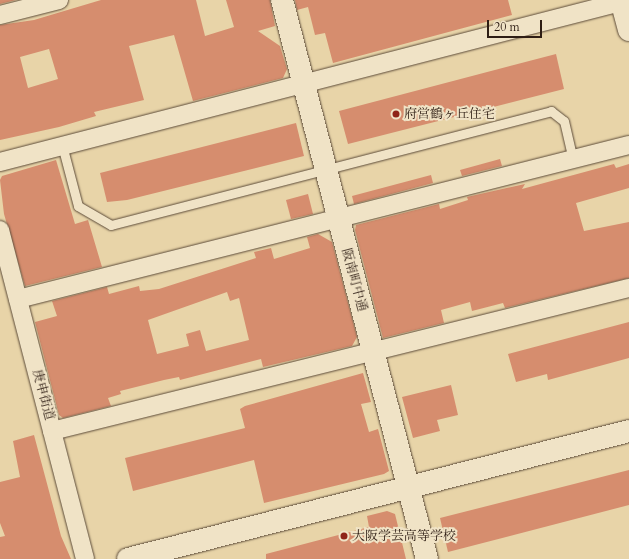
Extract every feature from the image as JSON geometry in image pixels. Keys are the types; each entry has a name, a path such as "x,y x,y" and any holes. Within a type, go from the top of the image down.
{"street":[{"path":"0,15 59,0"},
{"name":"阪南町中通","path":"282,0 325,171 374,352 427,559"},
{"path":"0,162 624,1 629,30"},
{"path":"18,299 338,220 629,145"},
{"name":"庚申街道","path":"0,230 84,559"},
{"path":"52,431 629,288"},
{"path":"128,559 409,488 629,430"}],"lane":[{"path":"62,145 78,206 111,225 325,171 551,111 564,121 573,159"}],"building":[{"path":"0,0 16,0 0,4"},
{"path":"101,0 196,0 205,36 234,27 226,0 270,0 275,26 258,31 280,46 287,69 283,78 193,101 174,35 129,46 144,100 94,112 96,116 59,127 0,140 0,25 34,20","holes":["49,49 58,79 28,88 20,57"]},
{"path":"295,0 508,0 512,15 333,63 325,33 315,35 308,7 297,10"},
{"path":"556,54 564,89 348,144 339,111"},
{"path":"296,123 304,156 127,200 107,202 100,173"},
{"path":"500,159 502,166 462,176 460,170"},
{"path":"56,160 75,224 88,220 102,267 25,286 4,214 0,180 2,176"},
{"path":"614,164 616,168 629,164 629,188 576,203 584,231 629,222 629,278 505,308 503,303 472,311 470,302 441,310 444,323 383,338 355,230 356,225 439,204 440,209 468,200 467,197 525,184 522,189"},
{"path":"431,175 433,183 354,204 352,196"},
{"path":"308,194 313,214 291,219 286,200"},
{"path":"318,234 332,242 357,337 352,346 263,367 261,359 180,380 179,377 164,380 120,391 121,394 108,398 111,406 63,418 59,415 35,322 57,316 52,301 107,287 109,294 139,286 140,291 159,289 256,258 254,252 271,248 274,259 310,248 307,237","holes":["227,292 230,301 239,298 249,340 206,351 200,330 186,334 189,346 157,354 148,320"]},
{"path":"629,322 629,358 548,380 547,374 516,382 508,354"},
{"path":"363,373 371,402 361,404 369,432 378,429 389,471 384,474 264,503 254,460 133,491 125,458 245,428 240,409 245,406"},
{"path":"451,385 458,415 437,420 440,431 413,438 402,397"},
{"path":"34,435 61,536 71,559 0,559 0,537 5,536 0,523 0,482 20,477 13,441"},
{"path":"629,470 629,505 448,552 440,518"},
{"path":"387,511 395,514 406,559 266,559 266,554 369,527 367,516"}],"place":[{"name":"府営鶴ヶ丘住宅","path":"396,114"},
{"name":"大阪学芸高等学校","path":"344,536"}]}
